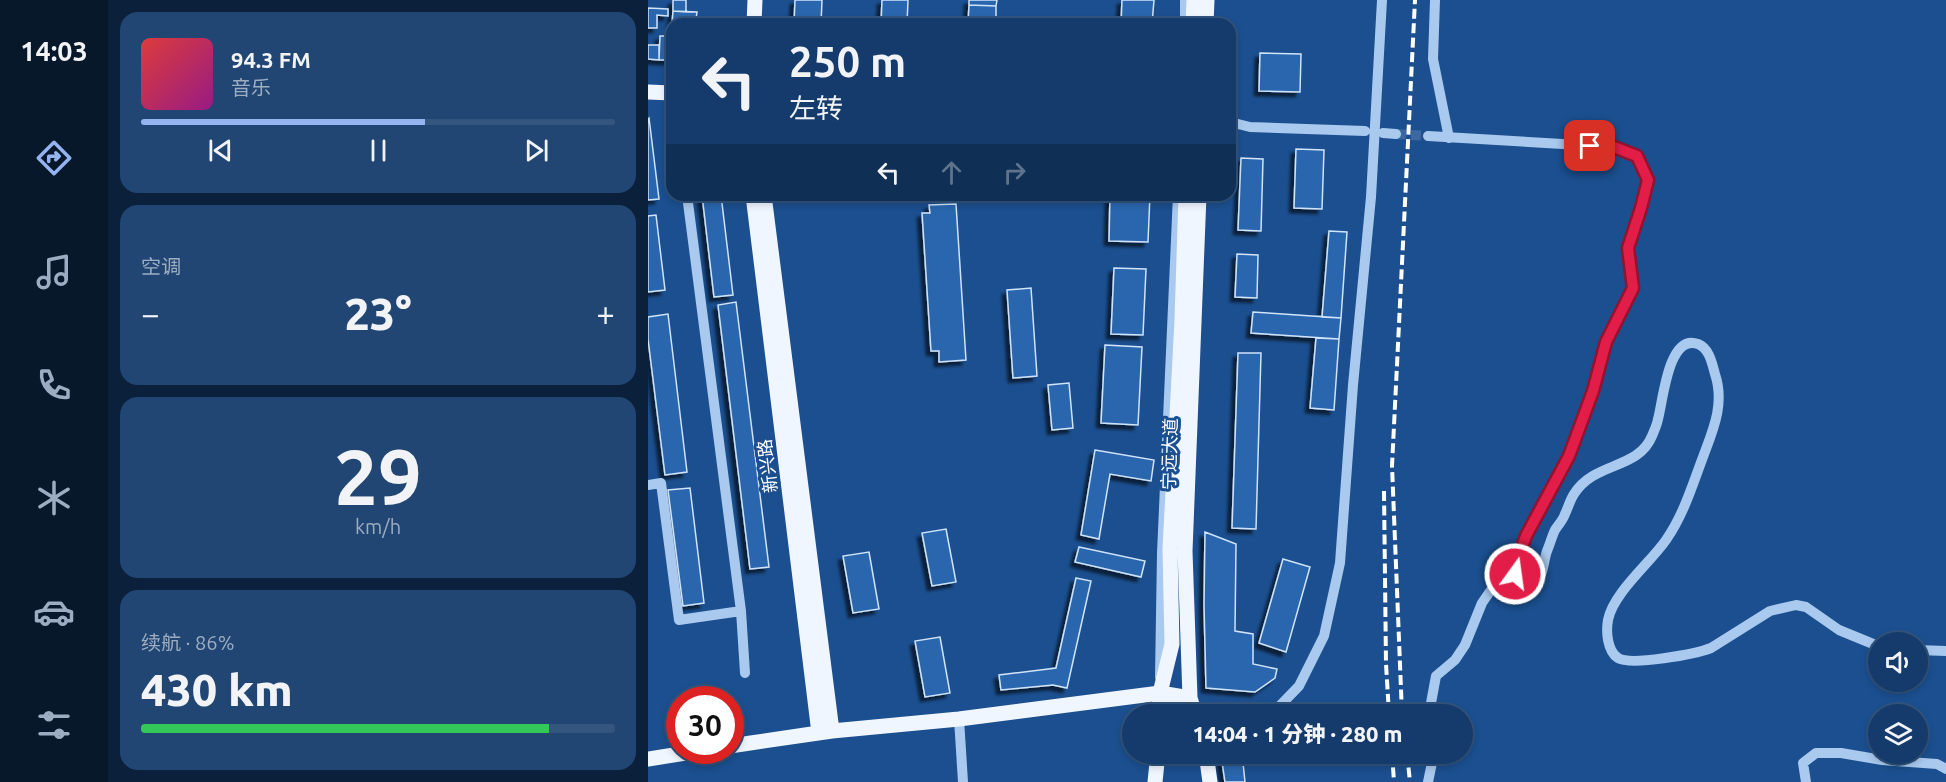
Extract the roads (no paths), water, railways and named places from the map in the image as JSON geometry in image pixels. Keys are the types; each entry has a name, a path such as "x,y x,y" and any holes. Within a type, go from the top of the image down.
{"main road":[{"path":"744,18 745,0"},
{"path":"754,18 755,0"},
{"path":"1193,18 1194,0"},
{"path":"1206,18 1207,0"},
{"path":"648,92 666,93"},
{"name":"新兴路","path":"754,201 826,732"},
{"name":"新兴路","path":"765,201 826,732"},
{"name":"宁远大道","path":"1159,704 1172,644 1170,549 1186,201"},
{"name":"宁远大道","path":"1192,704 1185,551 1199,201"},
{"path":"744,744 826,732 959,719 1160,693 1190,698"},
{"path":"648,759 666,756"},
{"path":"1155,782 1158,764"},
{"path":"1209,764 1210,782"}],"street":[{"path":"1185,0 1185,18"},
{"path":"1282,704 1299,686 1324,636 1340,563 1353,385 1371,197 1382,0"},
{"path":"1435,0 1433,59 1449,138"},
{"path":"1236,124 1250,127 1365,132"},
{"path":"1383,133 1396,134"},
{"path":"1428,136 1614,147 1637,156 1648,180 1628,248 1633,288 1606,342 1593,391 1569,456 1526,536 1514,569 1500,577 1482,603 1465,645 1455,660 1436,676 1431,704"},
{"path":"688,201 741,611 746,673"},
{"name":"宁远大道","path":"1160,693 1162,553 1178,201"},
{"path":"1514,569 1519,582 1527,588 1534,585 1540,577 1554,532 1564,518 1574,494 1594,474 1631,459 1646,447 1658,419 1664,388 1676,351 1682,344 1691,342 1700,344 1707,351 1717,379 1717,417 1712,438 1685,507 1666,540 1627,585 1611,612 1608,620 1608,640 1611,649 1617,658 1627,660 1655,659 1702,652 1770,611 1796,605 1806,607 1839,630 1868,642"},
{"path":"648,485 661,483 679,620 741,611"},
{"path":"1928,650 1946,651"},
{"path":"959,719 963,782"},
{"path":"1806,782 1803,763 1816,753 1841,753 1882,760 1937,764 1946,769"},
{"path":"1428,782 1432,764"}],"tunnel":[{"path":"1396,134 1428,136"}],"railway":[{"path":"1402,704 1392,466 1415,0"},
{"path":"1384,491 1388,704"},
{"path":"1393,764 1394,782"},
{"path":"1408,764 1410,782"}]}
